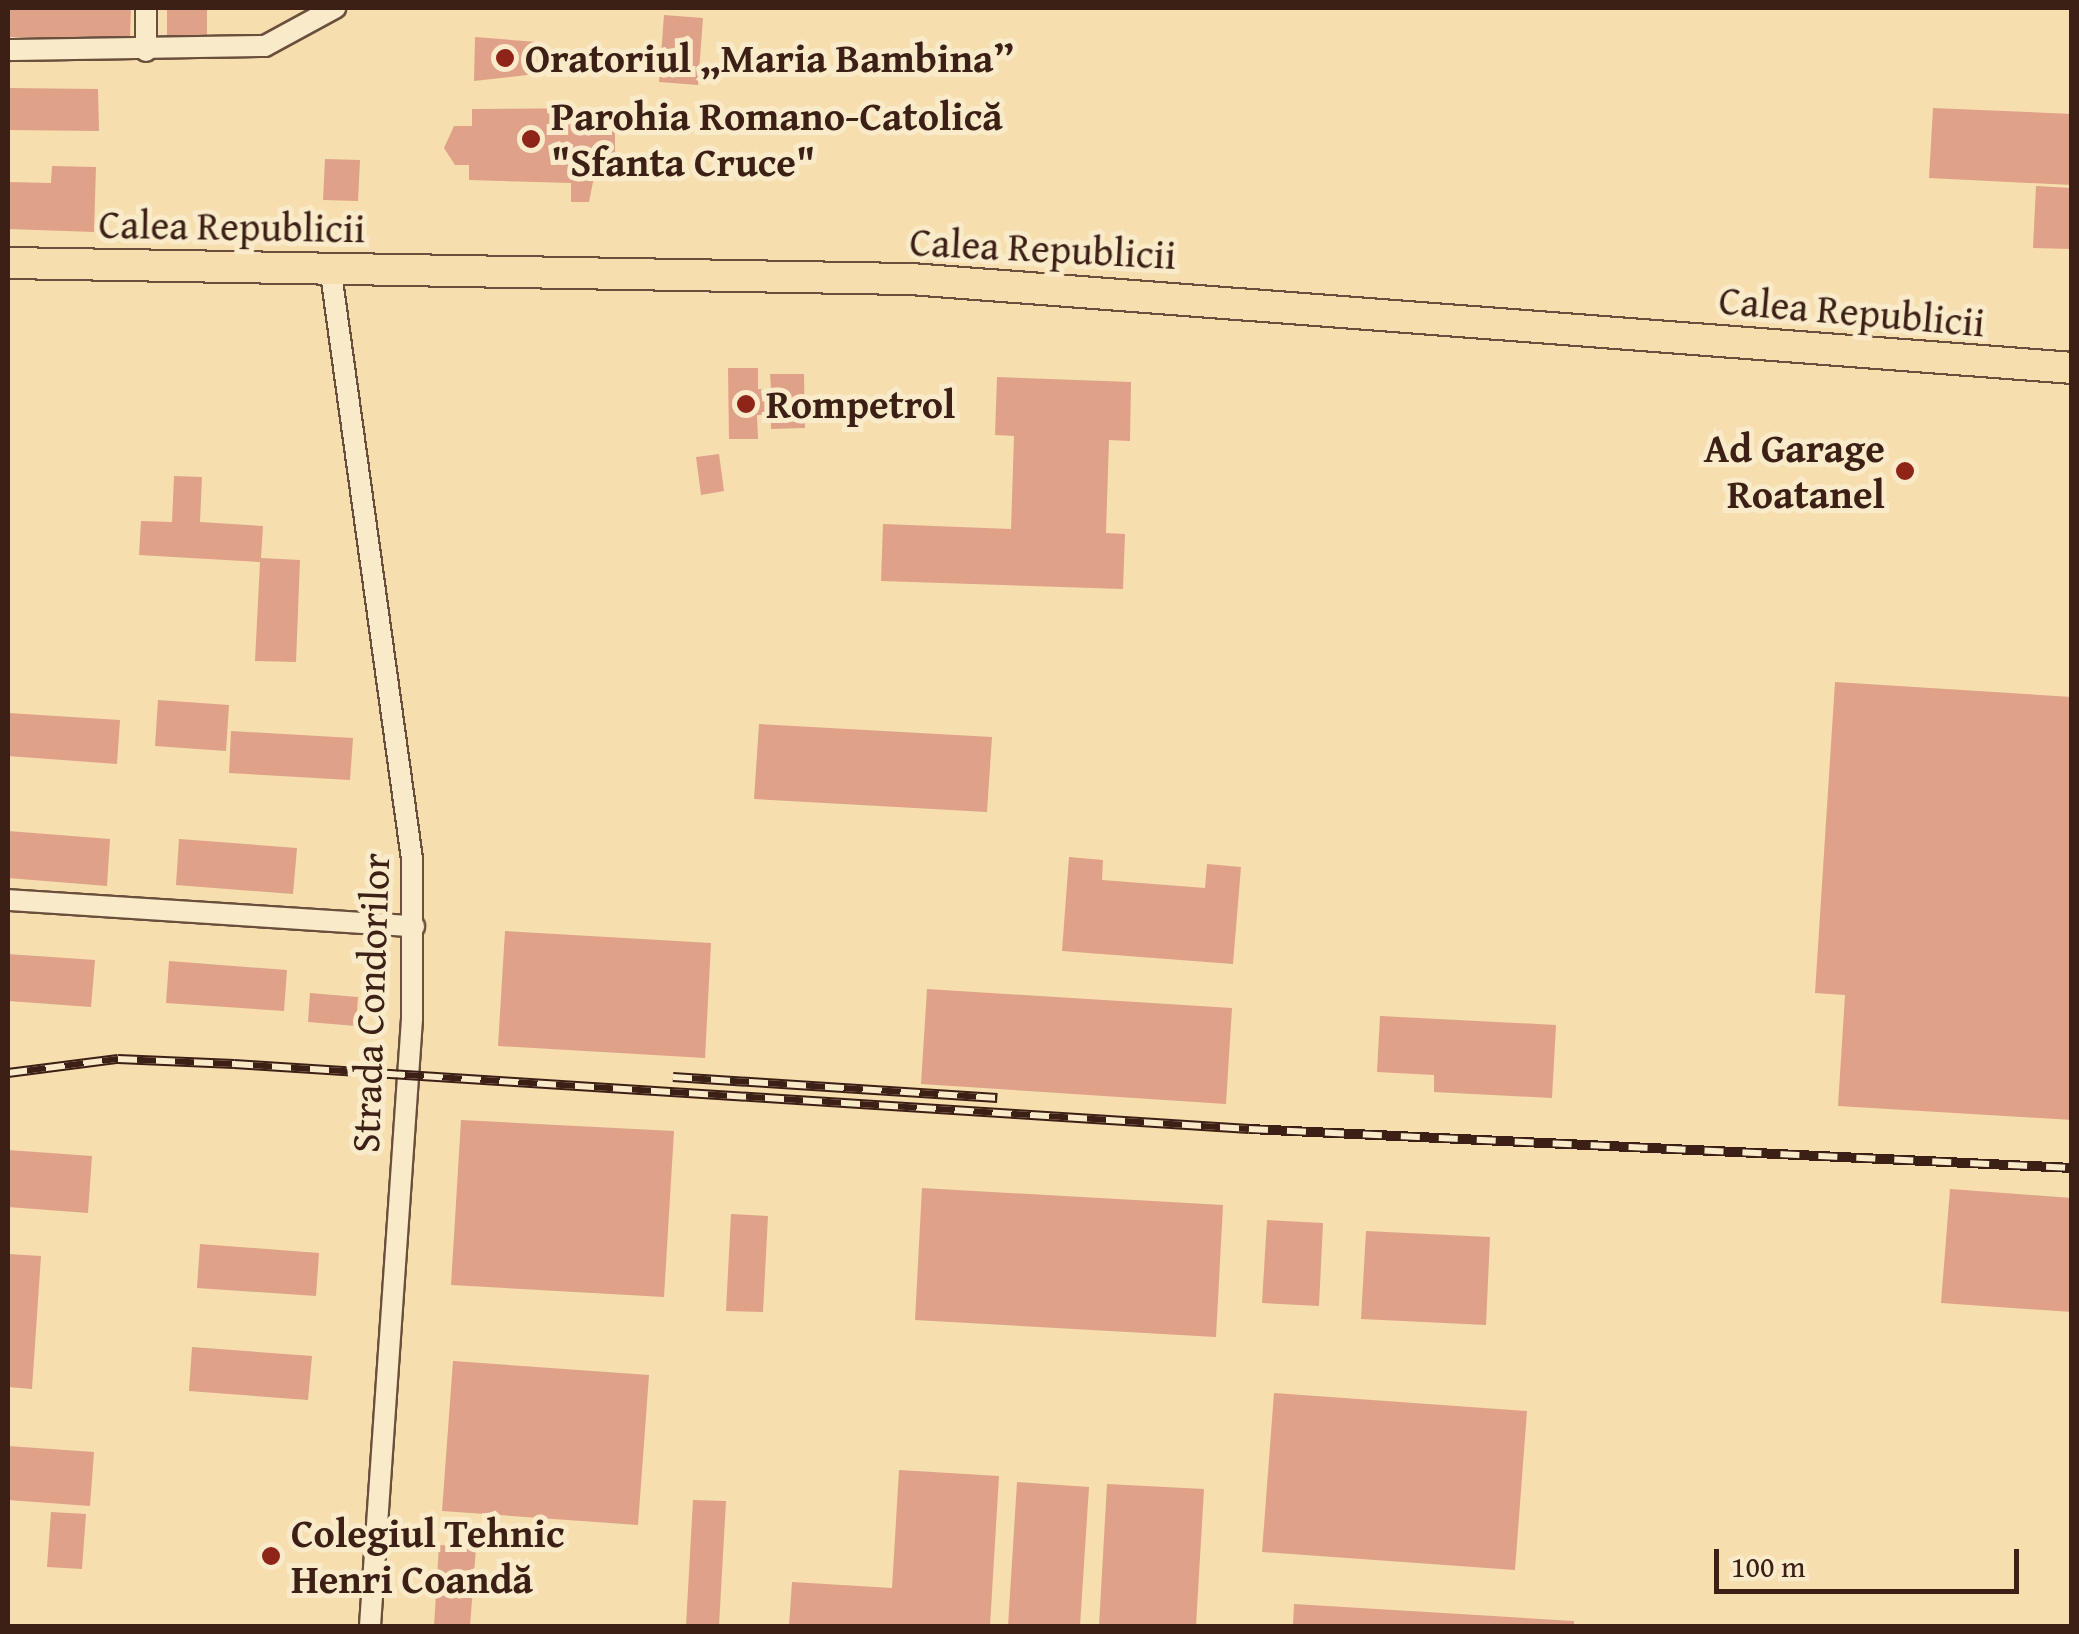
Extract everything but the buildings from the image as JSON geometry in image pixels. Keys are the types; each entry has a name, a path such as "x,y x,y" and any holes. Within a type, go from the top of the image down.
{"main road":[{"name":"Calea Republicii","path":"8,263 330,266 1009,284 2072,368"}],"street":[{"path":"146,8 146,51"},
{"path":"8,50 146,51 265,46 335,8"},
{"name":"Strada Condorilor","path":"330,266 390,673 414,926 370,1626"},
{"path":"8,900 414,926"}],"railway":[{"path":"8,1073 118,1059 234,1064 1249,1129 2072,1168"},
{"path":"673,1077 997,1098"}],"place":[{"name":"Oratoriul „Maria Bambina”","path":"505,58"},
{"name":"Parohia Romano-Catolică \"Sfanta Cruce\"","path":"531,139"},
{"name":"Rompetrol","path":"746,404"},
{"name":"Ad Garage Roatanel","path":"1905,471"},
{"name":"Colegiul Tehnic Henri Coandă","path":"271,1556"}]}
